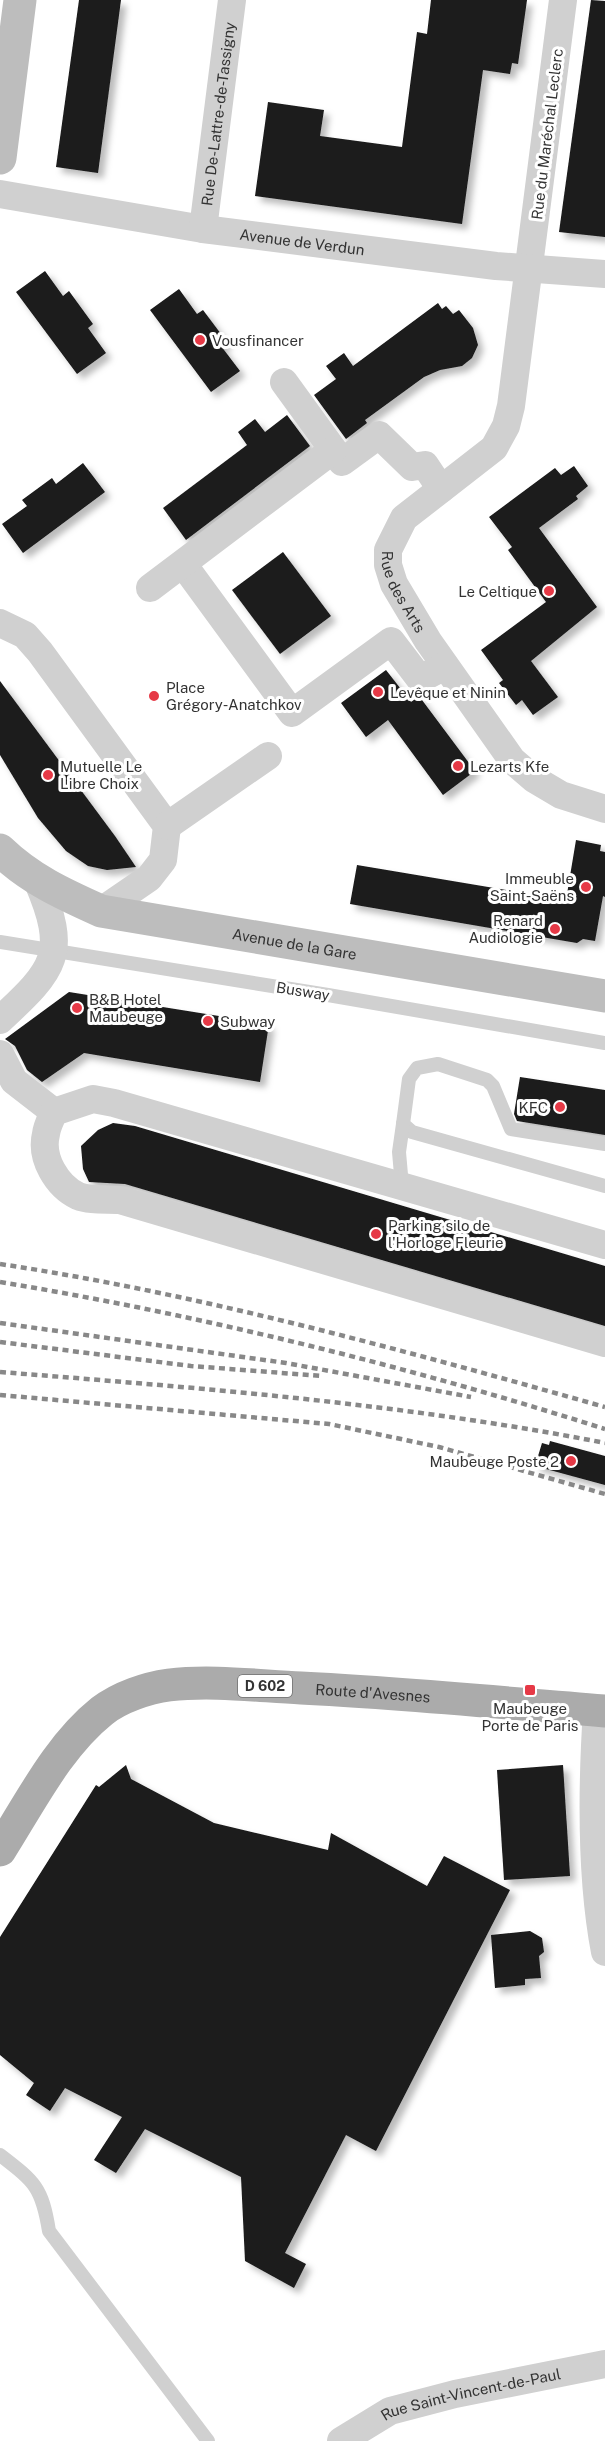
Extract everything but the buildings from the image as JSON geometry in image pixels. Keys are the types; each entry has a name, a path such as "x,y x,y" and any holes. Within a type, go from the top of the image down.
{"main road":[{"path":"0,158 20,0"},
{"name":"Avenue de la Gare","path":"0,850 18,868 37,880 101,911 605,996"},
{"name":"Route d'Avesnes","path":"0,1850 54,1765 83,1730 103,1711 132,1695 168,1685 202,1683 394,1693 601,1710"}],"street":[{"name":"Rue De-Lattre-de-Tassigny","path":"203,229 232,0"},
{"name":"Rue du Maréchal Leclerc","path":"530,267 563,0"},
{"name":"Avenue de Verdun","path":"0,194 203,229 496,266 605,274"},
{"name":"Rue des Arts","path":"530,267 511,406 506,426 489,452 404,518 388,550 388,565 394,584 445,666 512,760 534,779 561,795 605,809"},
{"path":"284,382 342,462 379,435 412,467 425,465 441,489"},
{"path":"150,588 333,450"},
{"path":"183,564 291,713 391,640 420,679 445,666"},
{"path":"0,623 24,635 40,652 167,826 163,860 149,878 101,911"},
{"path":"167,826 267,756"},
{"path":"0,1020 34,989 47,972 53,952 52,921 37,880"},
{"path":"0,1054 14,1081 54,1112"},
{"path":"54,1112 93,1099 114,1103 605,1245"},
{"path":"54,1112 45,1135 46,1155 63,1186 80,1197 120,1200 605,1343"},
{"path":"601,1710 594,1752 597,1903 605,1952"},
{"name":"Rue Saint-Vincent-de-Paul","path":"341,2441 390,2411 455,2394 605,2364"}],"lane":[{"name":"Busway","path":"0,942 605,1043"},
{"path":"402,1186 399,1152 409,1079 417,1068 438,1064 487,1080 493,1086 511,1129 605,1144"},
{"path":"403,1124 411,1132 605,1186"},
{"path":"0,2155 36,2185 44,2200 49,2231 208,2441"}],"railway":[{"path":"0,1264 229,1308 380,1345 605,1407"},
{"path":"0,1282 153,1310 305,1345 456,1384 605,1429"},
{"path":"0,1323 286,1363 471,1397"},
{"path":"0,1342 191,1366 322,1376"},
{"path":"0,1372 304,1399 455,1418 605,1443"},
{"path":"0,1395 329,1424 439,1447 605,1494"}],"place":[{"name":"Vousfinancer","path":"200,340"},
{"name":"Le Celtique","path":"549,591"},
{"name":"Levêque et Ninin","path":"378,692"},
{"name":"Place Grégory-Anatchkov","path":"154,696"},
{"name":"Lezarts Kfe","path":"458,766"},
{"name":"Mutuelle Le Libre Choix","path":"48,775"},
{"name":"Immeuble Saint-Saëns","path":"586,887"},
{"name":"Renard Audiologie","path":"555,929"},
{"name":"B&B Hotel Maubeuge","path":"77,1008"},
{"name":"Subway","path":"208,1021"},
{"name":"KFC","path":"560,1107"},
{"name":"Parking silo de l'Horloge Fleurie","path":"376,1234"},
{"name":"Maubeuge Poste 2","path":"571,1461"},
{"name":"Maubeuge Porte de Paris","path":"530,1690"}]}
